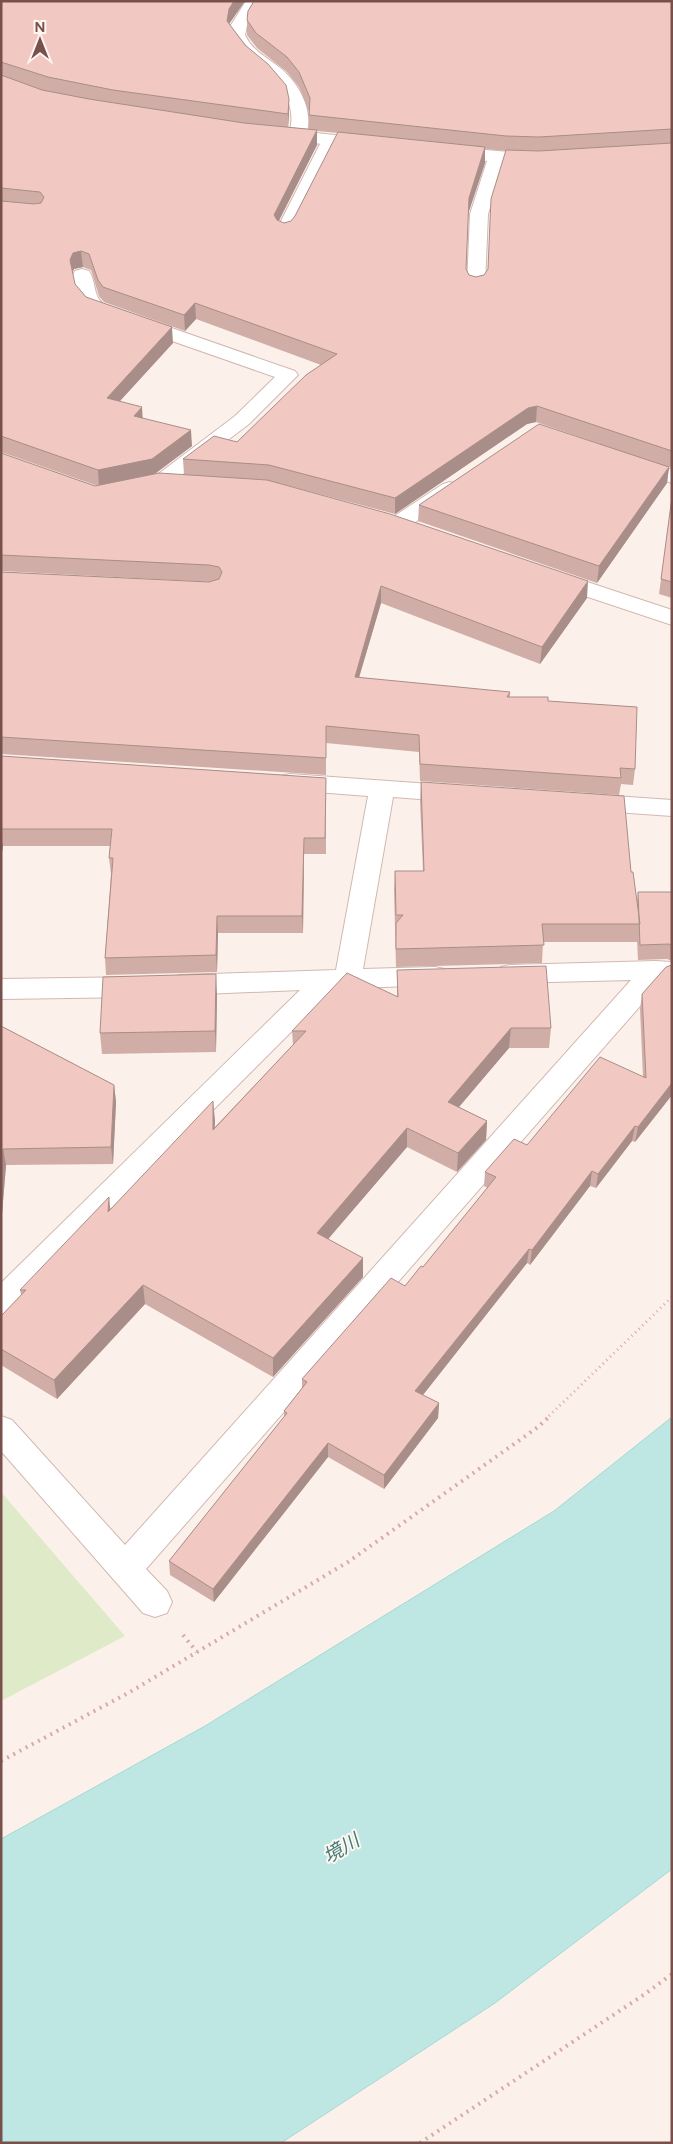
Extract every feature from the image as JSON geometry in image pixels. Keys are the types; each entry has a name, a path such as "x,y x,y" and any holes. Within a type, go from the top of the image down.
{"street":[{"path":"254,1 240,25 237,35 239,42 284,81 294,95 301,120 297,137"},
{"path":"262,133 384,146"},
{"path":"285,231 331,140"},
{"path":"429,150 497,157 555,158"},
{"path":"476,285 479,214 497,157"},
{"path":"82,275 88,300 96,308 288,375 242,420 151,484 190,484"},
{"path":"617,458 672,477"},
{"path":"426,534 389,521 462,480"},
{"path":"530,569 672,618"},
{"path":"265,781 479,795"},
{"path":"1,1302 337,980 382,788"},
{"path":"566,801 672,808"},
{"path":"489,975 664,970"},
{"path":"126,1568 664,970"},
{"path":"1,989 460,976"},
{"path":"1,1429 155,1602"}],"path":[{"path":"1,1761 130,1692 348,1562 538,1427 672,1297"},
{"path":"420,2143 637,2000 672,1974"}],"green space":[{"path":"1,1492 125,1636 1,1701"}],"water":[{"name":"境川","path":"672,1417 672,1869 495,2003 281,2143 1,2143 1,1839 205,1726 554,1511"}],"building":[{"path":"1,1 234,1 229,9 227,21 245,45 268,64 286,85 289,99 288,114 113,90 48,77 1,62"},
{"path":"254,1 672,1 672,129 539,137 506,136 309,115 310,98 299,72 287,57 256,33 247,20 248,11"},
{"path":"1,75 42,90 89,99 244,123 317,130 274,215 277,220 284,223 291,221 295,216 338,132 485,147 469,198 466,269 469,275 476,277 484,275 488,269 491,199 506,150 539,151 672,143 672,451 537,406 528,408 395,498 269,465 183,459 214,436 237,442 306,375 337,354 195,303 184,315 103,287 98,280 89,254 81,251 73,253 70,260 75,284 86,297 172,327 107,398 142,407 134,416 191,430 152,459 98,470 1,436 1,201 34,204 41,203 44,197 40,192 1,188"},
{"path":"539,424 669,467 599,566 419,505"},
{"path":"1,453 95,486 159,473 267,480 390,514 588,581 542,647 381,586 355,677 510,692 507,697 548,697 548,701 637,707 635,769 620,768 621,778 420,764 419,735 326,726 326,758 1,737 1,572 209,582 219,579 222,572 219,567 209,565 1,555"},
{"path":"672,497 672,582 661,579"},
{"path":"1,756 326,778 325,838 304,838 302,916 217,916 216,955 105,958 113,858 109,858 112,829 1,829"},
{"path":"421,782 624,796 631,872 633,872 640,924 542,924 544,945 396,949 396,923 403,915 396,915 395,871 424,871"},
{"path":"638,892 672,892 672,945 640,945"},
{"path":"672,965 672,1083 638,1127 635,1126 598,1174 592,1171 532,1250 529,1249 415,1391 439,1403 384,1475 328,1443 213,1589 169,1561 287,1413 284,1411 307,1382 302,1379 391,1278 405,1286 421,1266 423,1267 496,1177 485,1172 514,1139 527,1145 600,1057 646,1078 642,994 666,967"},
{"path":"546,966 551,1028 511,1028 448,1102 487,1121 458,1153 407,1128 317,1233 363,1258 273,1358 143,1285 54,1380 1,1349 1,1316 26,1290 20,1290 109,1197 108,1212 213,1101 213,1130 306,1031 292,1031 347,973 398,997 397,970"},
{"path":"216,974 215,1031 100,1033 103,977"},
{"path":"1,1026 114,1085 111,1147 3,1149 1,1175"}]}
